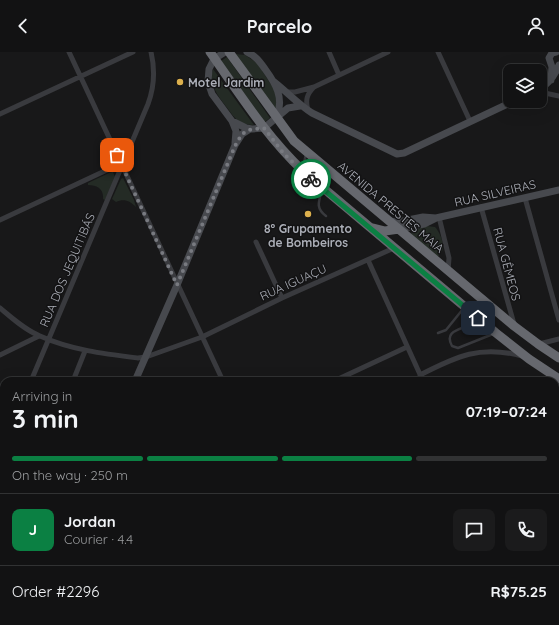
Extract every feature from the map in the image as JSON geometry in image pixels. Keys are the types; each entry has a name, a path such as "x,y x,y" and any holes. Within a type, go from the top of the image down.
{"highway":[{"name":"AVENIDA PRESTES MAIA","path":"229,52 294,141 514,326 559,358"},
{"path":"212,55 284,154 323,189 496,333 529,359 556,377"},
{"path":"371,228 385,231 399,229"}],"street":[{"path":"69,52 221,377"},
{"path":"0,114 133,52"},
{"name":"RUA DOS JEQUITIBÁS","path":"33,377 151,96 154,70 151,52"},
{"path":"225,52 212,55 208,74 210,89 232,121 236,131 235,146"},
{"path":"247,52 259,60"},
{"path":"256,52 259,60 277,87 280,107 276,118"},
{"path":"328,52 339,75"},
{"path":"287,92 295,92 314,87 388,52"},
{"path":"438,52 470,121"},
{"path":"547,83 550,80 554,56"},
{"path":"273,81 297,101 300,106 397,154 404,153 503,106"},
{"path":"308,110 306,105 307,95 314,87"},
{"path":"547,92 559,96"},
{"path":"232,121 239,126 250,129 264,128 288,108 300,106"},
{"path":"137,377 235,146 242,134 250,129"},
{"path":"0,220 109,169 122,166"},
{"name":"RUA SILVEIRAS","path":"389,221 398,222 423,217 438,217 559,190"},
{"path":"525,198 559,320"},
{"name":"RUA GÊMEOS","path":"482,208 514,326"},
{"path":"438,217 450,261 448,271"},
{"name":"RUA SILVEIRAS","path":"399,229 424,224 438,217"},
{"path":"256,242 282,298"},
{"name":"RUA IGUAÇU","path":"146,357 202,337 282,298 394,248"},
{"path":"368,260 420,375 452,359 471,353 490,352 510,354 529,359"},
{"path":"0,308 18,323 49,340 85,351 138,358 146,357"},
{"path":"0,355 40,336"},
{"path":"538,344 559,339"},
{"path":"343,377 407,347"},
{"path":"75,377 85,351"}],"lane":[{"path":"303,171 306,152"},
{"path":"323,189 319,209 326,216"},
{"path":"438,333 446,330 465,307"},
{"path":"478,318 470,325 450,334 450,342 452,346 458,348 496,333"}],"shaded area":[{"path":"235,54 245,55 257,63 274,89 277,100 276,111"},
{"path":"227,57 270,118 263,123 221,61"},
{"path":"213,69 254,125 244,124 237,120 221,100 213,86"},
{"path":"113,172 115,177 105,200 103,199 99,188 88,185 88,183"},
{"path":"123,178 136,207 127,201 122,200 116,202 112,199 121,179"},
{"path":"427,226 435,227 442,240 443,249 437,258 411,235 413,229"}],"way so far":[{"path":"117,155 177,285 235,146 242,134 250,129 264,128 284,154 311,179"}],"place":[{"name":"Motel Jardim","path":"180,82"},
{"name":"8° Grupamento de Bombeiros","path":"308,214"}],"route":[{"path":"311,179 478,318"}]}
